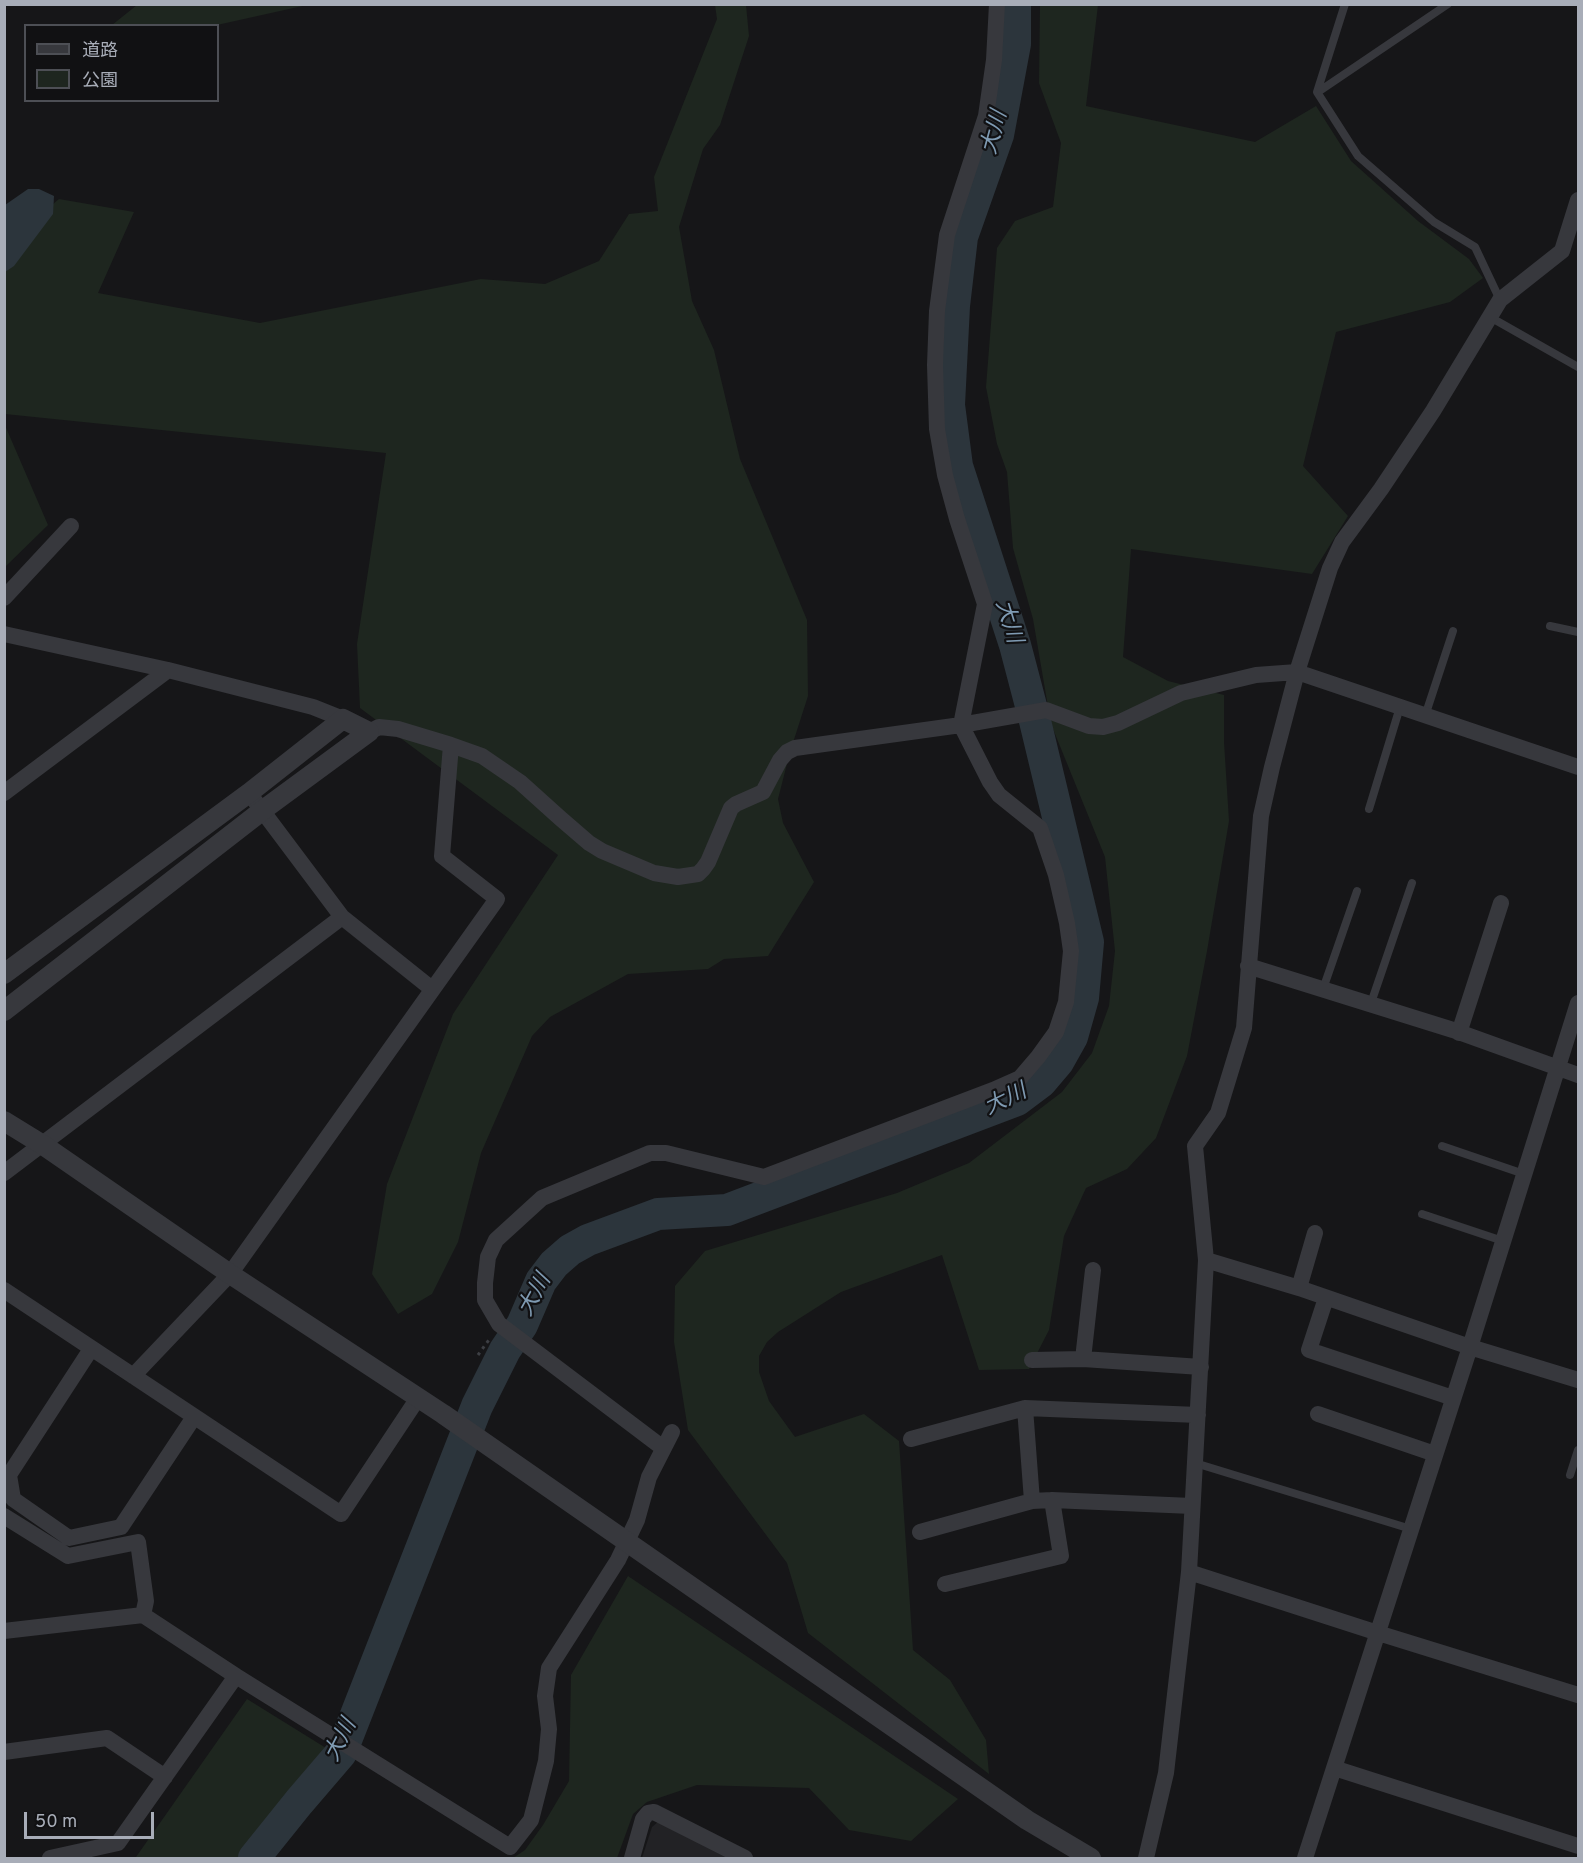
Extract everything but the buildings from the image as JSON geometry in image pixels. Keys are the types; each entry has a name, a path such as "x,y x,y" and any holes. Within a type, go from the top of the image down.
{"street":[{"path":"663,1448 502,1327 485,1300 489,1257 496,1240 542,1198 650,1154 666,1153 764,1177 1020,1078 1038,1058 1056,1032 1066,1002 1071,951 1067,923 1056,875 1040,828 999,795 961,725 985,604 954,508 939,440 935,365 937,311 947,235 986,116 994,60 997,4"},
{"path":"1146,1858 1166,1773 1189,1572 1206,1260 1195,1146 1218,1113 1244,1028 1261,816 1272,766 1297,672 1330,568 1342,542 1433,411 1500,300 1562,251 1578,200"},
{"path":"4,598 71,526"},
{"path":"4,634 168,670 313,707 369,732"},
{"path":"4,793 168,670"},
{"path":"4,1011 263,810 379,727 398,729 482,756 520,782 589,843 602,851 654,873 678,877 698,874 703,869 731,808 764,792 780,760 787,752 795,748 1021,716 1046,710 1089,726 1103,727 1118,723 1181,693 1256,675 1297,672 1578,767"},
{"path":"4,974 249,793 342,719"},
{"path":"134,1376 230,1274 497,899 442,856 451,745"},
{"path":"249,793 342,917 432,989"},
{"path":"1459,1033 1501,903"},
{"path":"4,1173 342,917"},
{"path":"1248,966 1371,1003 1578,1075"},
{"path":"1305,1858 1578,1003"},
{"path":"4,1121 443,1414 1027,1820 1091,1858"},
{"path":"1299,1288 1315,1233"},
{"path":"1206,1260 1299,1288 1470,1347 1578,1380"},
{"path":"1083,1359 1093,1270"},
{"path":"4,1290 341,1514 418,1398"},
{"path":"1326,1298 1309,1350 1453,1398"},
{"path":"92,1349 9,1475 13,1499 69,1538 121,1527 194,1417"},
{"path":"1032,1360 1083,1359 1201,1367"},
{"path":"911,1439 1025,1408 1198,1415"},
{"path":"1025,1408 1032,1501"},
{"path":"1318,1414 1435,1454"},
{"path":"4,1631 143,1615 236,1676 510,1847 531,1820 546,1761 549,1729 545,1696 549,1668 618,1560 637,1520 649,1477 672,1432"},
{"path":"945,1584 1061,1556 1052,1500"},
{"path":"920,1532 1032,1501 1192,1506"},
{"path":"4,1516 68,1556 138,1542 146,1601 143,1615"},
{"path":"1189,1572 1578,1695"},
{"path":"50,1858 118,1843 236,1676"},
{"path":"4,1752 107,1738 165,1777"},
{"path":"1334,1768 1578,1846"},
{"path":"632,1858 643,1819 648,1813 654,1812 746,1858"}],"lane":[{"path":"1317,92 1345,4"},
{"path":"1317,92 1448,4"},
{"path":"1317,92 1358,156 1434,222 1475,247 1500,300"},
{"path":"1490,316 1578,367"},
{"path":"1550,626 1578,632"},
{"path":"1425,716 1453,631"},
{"path":"1369,809 1400,707"},
{"path":"1371,1003 1412,883"},
{"path":"1323,989 1357,891"},
{"path":"1442,1146 1524,1174"},
{"path":"1422,1214 1503,1241"},
{"path":"1570,1475 1578,1450"},
{"path":"1195,1463 1411,1529"}],"path":[{"path":"478,1355 502,1327"}],"shaded area":[{"path":"28,189 39,189 54,196 53,214 14,266 5,272 5,205"},
{"path":"659,1821 730,1858 642,1858 652,1827"}],"green space":[{"path":"137,4 307,5 219,25 113,24"},
{"path":"715,5 746,5 749,36 720,125 703,149 679,227 692,301 714,350 740,459 807,620 808,696 778,799 783,823 814,882 768,956 724,959 708,969 628,974 550,1017 532,1036 481,1153 458,1242 432,1294 398,1314 372,1274 387,1184 453,1014 558,855 360,708 357,644 386,453 5,414 4,246 59,199 134,212 98,293 260,323 481,279 545,284 599,261 629,214 658,211 654,177 717,19"},
{"path":"1040,5 1098,5 1086,106 1255,142 1316,106 1351,161 1418,221 1469,259 1483,278 1450,302 1336,332 1303,466 1348,516 1312,574 1131,549 1123,657 1168,681 1224,695 1224,742 1229,821 1187,1056 1156,1138 1127,1169 1086,1188 1064,1236 1049,1330 1029,1369 979,1370 942,1255 841,1292 778,1332 767,1342 759,1356 759,1372 769,1401 795,1437 864,1414 899,1441 913,1650 950,1680 986,1740 989,1774 808,1633 787,1563 688,1430 674,1342 675,1286 705,1251 897,1193 969,1163 1062,1092 1092,1053 1109,1006 1115,951 1105,857 1051,724 1033,619 1013,548 1007,472 997,444 986,387 997,248 1015,221 1053,207 1061,143 1039,83"},
{"path":"4,423 48,525 5,567 4,567"},
{"path":"628,1576 958,1799 911,1841 849,1830 809,1788 697,1785 647,1802 633,1814 617,1858 513,1858 525,1850 569,1781 571,1675"},
{"path":"247,1699 326,1748 242,1858 112,1858 136,1857"}],"waterway":[{"name":"大川","path":"254,1858 341,1753 477,1406 505,1350 522,1325 541,1281 554,1264 570,1250 588,1240 658,1214 727,1210 1017,1100 1041,1082 1058,1062 1072,1037 1083,998 1088,942 1015,645 957,466 949,405 954,306 962,237 998,135 1015,44 1015,4"}]}
